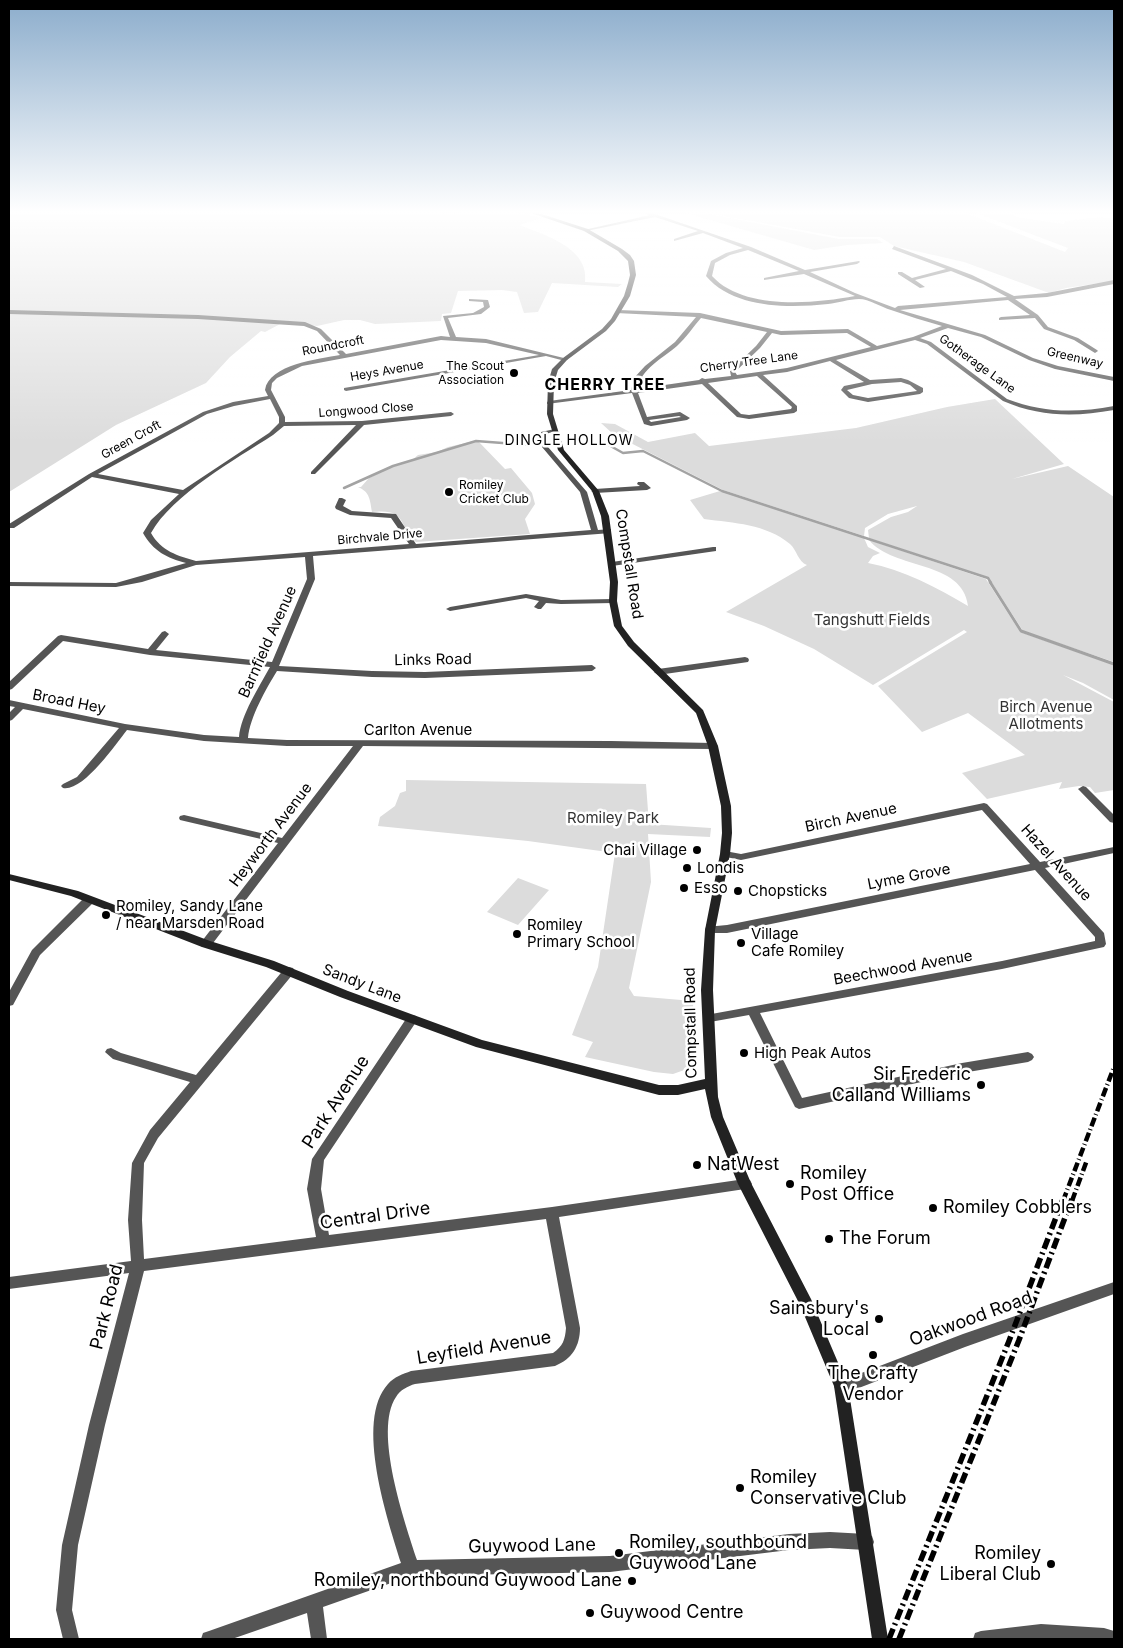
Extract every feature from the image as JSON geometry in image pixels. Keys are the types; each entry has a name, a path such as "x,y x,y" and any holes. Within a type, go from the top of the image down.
{"main road":[{"name":"Compstall Road","path":"630,288 618,312 604,330 565,359 555,369 552,377 549,403 553,430 561,450 595,491 605,516 612,564 613,601 618,626 631,644 700,712 713,746 726,806 727,833 725,854 710,930 708,990 710,1083 717,1117 745,1184 806,1303 841,1386 880,1639"},
{"name":"Sandy Lane","path":"9,877 49,886 206,944 290,971 344,994 480,1044 659,1090 678,1090 710,1083"}],"street":[{"path":"721,288 751,298 783,303 837,302 861,297"},
{"name":"Greenway","path":"841,288 892,309 983,336 1031,359 1056,368 1114,379"},
{"path":"995,288 1036,316 1046,328 1076,339 1095,351"},
{"path":"892,309 1047,296 1086,288"},
{"path":"453,338 445,317 478,313 487,307 486,300 471,300"},
{"path":"9,312 198,317 305,324 319,330 344,355"},
{"path":"618,312 700,315 770,331 806,333 848,331 876,348"},
{"path":"645,419 680,414 688,418 647,424 645,419 634,390 634,384 640,373 677,343 700,315"},
{"path":"1001,319 1036,316"},
{"name":"Cherry Tree Lane","path":"549,403 702,380 787,370 915,338 947,326"},
{"path":"734,376 732,372 758,347 770,331"},
{"name":"Roundcroft","path":"271,397 268,390 269,383 283,371 307,362 424,341 453,338 486,341 565,359"},
{"name":"Gotherage Lane","path":"915,338 929,343 1005,400 1017,405 1070,415 1114,408"},
{"name":"Heys Avenue","path":"346,389 550,355"},
{"path":"831,359 871,382 902,379 921,389 920,392 868,400 851,397 844,390 852,385 871,382"},
{"path":"702,380 739,416 749,417 794,411 795,407 758,374"},
{"path":"195,562 181,560 164,551 150,540 146,533 149,526 157,515 185,493 271,434 282,424 282,417 271,397"},
{"name":"Green Croft","path":"11,526 91,476 205,413 233,404 271,397"},
{"path":"1104,410 1114,416"},
{"name":"Longwood Close","path":"282,424 362,423 451,414"},
{"path":"313,472 362,423"},
{"name":"Compstall Road","path":"553,430 543,432 545,447 583,492 595,532"},
{"path":"91,476 185,493"},
{"path":"595,491 644,486 657,487"},
{"path":"342,500 339,507 350,513 393,516 413,545"},
{"name":"Birchvale Drive","path":"9,584 116,584 155,575 195,562 608,531"},
{"path":"612,564 713,550"},
{"name":"Barnfield Avenue","path":"243,740 244,729 264,684 275,666 311,579 309,554"},
{"path":"450,609 526,596 561,602 613,601"},
{"path":"538,607 544,600"},
{"path":"150,652 165,634"},
{"name":"Links Road","path":"9,687 61,638 150,652 275,666 372,674 425,675 592,668"},
{"path":"658,672 745,660"},
{"name":"Broad Hey","path":"9,704 125,726"},
{"path":"9,718 20,707"},
{"path":"66,786 80,779 125,726"},
{"name":"Carlton Avenue","path":"125,726 204,738 287,743 713,746"},
{"name":"Heyworth Avenue","path":"206,944 283,841 359,745"},
{"path":"1083,789 1114,820"},
{"name":"Birch Avenue","path":"725,854 740,857 984,806"},
{"name":"Hazel Avenue","path":"984,806 1100,936 1100,944"},
{"path":"184,818 283,841"},
{"name":"Lyme Grove","path":"710,930 726,929 1114,850"},
{"path":"9,1002 36,952 89,900"},
{"name":"Beechwood Avenue","path":"710,1018 1002,965 1100,944"},
{"name":"Park Road","path":"71,1639 64,1610 70,1545 97,1425 138,1266 135,1220 138,1163 154,1134 290,971"},
{"path":"753,1011 799,1104 962,1068 1028,1057"},
{"name":"Park Avenue","path":"323,1242 314,1189 318,1159 412,1019"},
{"path":"111,1052 117,1056 198,1080"},
{"name":"Central Drive","path":"9,1283 552,1213 745,1184"},
{"name":"Leyfield Avenue","path":"411,1568 387,1485 382,1431 384,1405 389,1393 398,1385 416,1377 555,1359 569,1349 573,1339 573,1328 552,1213"},
{"name":"Oakwood Road","path":"841,1386 1114,1288"},
{"name":"Guywood Lane","path":"209,1639 411,1568 610,1564 789,1542 830,1540 866,1542"},
{"path":"314,1603 319,1639"},
{"path":"980,1639 1042,1632 1104,1636 1114,1639"}],"green space":[{"path":"9,288 550,288 538,312 524,313 517,292 502,290 458,291 451,313 442,314 441,321 375,324 360,320 344,320 317,326 282,323 265,332 261,331 230,357 206,383 116,425 9,492"},
{"path":"1035,288 1067,288 1066,288 1049,293"},
{"path":"995,399 1064,464 1012,479 1068,466 1114,497 1114,662 1023,631 989,578 869,538 868,530 891,517 908,512 917,506 888,514 865,528 864,536 723,490 613,434 601,423 615,424 648,442 695,433 709,446 856,428 947,407"},
{"name":"Romiley Cricket Club","path":"478,441 505,469 511,468 532,493 535,504 525,519 530,534 416,542 397,515 383,511 372,512 367,494 358,487 361,487 369,478 387,469 411,461 418,455 437,452 448,447"},
{"path":"720,491 864,538 868,547 880,553 873,556 868,563 894,570 919,580 968,606 963,591 954,580 941,573 880,550 869,540 986,579 1020,632 1114,665 1114,700 1083,683 1063,675 1114,702 1114,790 1095,793 1090,787 1079,786 1059,789 1062,782 987,799 962,773 1025,755 968,713 922,732 878,686 967,632 964,630 873,685 814,649 764,626 726,612 807,565 790,544 771,532 738,523 704,519 690,500"},
{"name":"Romiley Park","path":"406,780 646,784 649,824 711,828 710,837 648,834 651,882 629,988 634,996 693,1001 694,1058 690,1068 673,1074 654,1072 585,1057 593,1042 572,1035 598,967 615,853 528,841 378,826 380,817 395,806 400,793 406,791"},
{"path":"518,878 549,890 518,925 487,912"}],"waterway":[{"path":"344,488 393,466 476,441 529,445"},
{"path":"607,444 623,453 643,451 722,491 988,578 991,583"},
{"path":"990,582 1021,631 1114,664"}],"railway":[{"path":"1063,1201 1114,1067"},
{"path":"1072,1201 1087,1160"},
{"path":"889,1639 1009,1341 1063,1199"},
{"path":"899,1639 1019,1340 1072,1199"}],"place":[{"name":"The Scout Association","path":"514,373"},
{"name":"Romiley Cricket Club","path":"449,492"},
{"name":"Chai Village","path":"697,850"},
{"name":"Londis","path":"687,868"},
{"name":"Esso","path":"684,888"},
{"name":"Chopsticks","path":"738,891"},
{"name":"Romiley, Sandy Lane / near Marsden Road","path":"106,915"},
{"name":"Romiley Primary School","path":"517,934"},
{"name":"Village Cafe Romiley","path":"741,943"},
{"name":"High Peak Autos","path":"744,1053"},
{"name":"Sir Frederic Calland Williams","path":"981,1085"},
{"name":"NatWest","path":"697,1165"},
{"name":"Romiley Post Office","path":"790,1184"},
{"name":"Romiley Cobblers","path":"933,1208"},
{"name":"The Forum","path":"829,1239"},
{"name":"Sainsbury's Local","path":"879,1319"},
{"name":"The Crafty Vendor","path":"873,1355"},
{"name":"Romiley Conservative Club","path":"740,1488"},
{"name":"Romiley, southbound Guywood Lane","path":"619,1553"},
{"name":"Romiley Liberal Club","path":"1051,1564"},
{"name":"Romiley, northbound Guywood Lane","path":"632,1581"},
{"name":"Guywood Centre","path":"590,1613"}],"district":[{"name":"CHERRY TREE","path":"605,385"},
{"name":"DINGLE HOLLOW","path":"569,441"}],"park label":[{"name":"Tangshutt Fields","path":"872,620"},
{"name":"Birch Avenue Allotments","path":"1046,716"}]}
